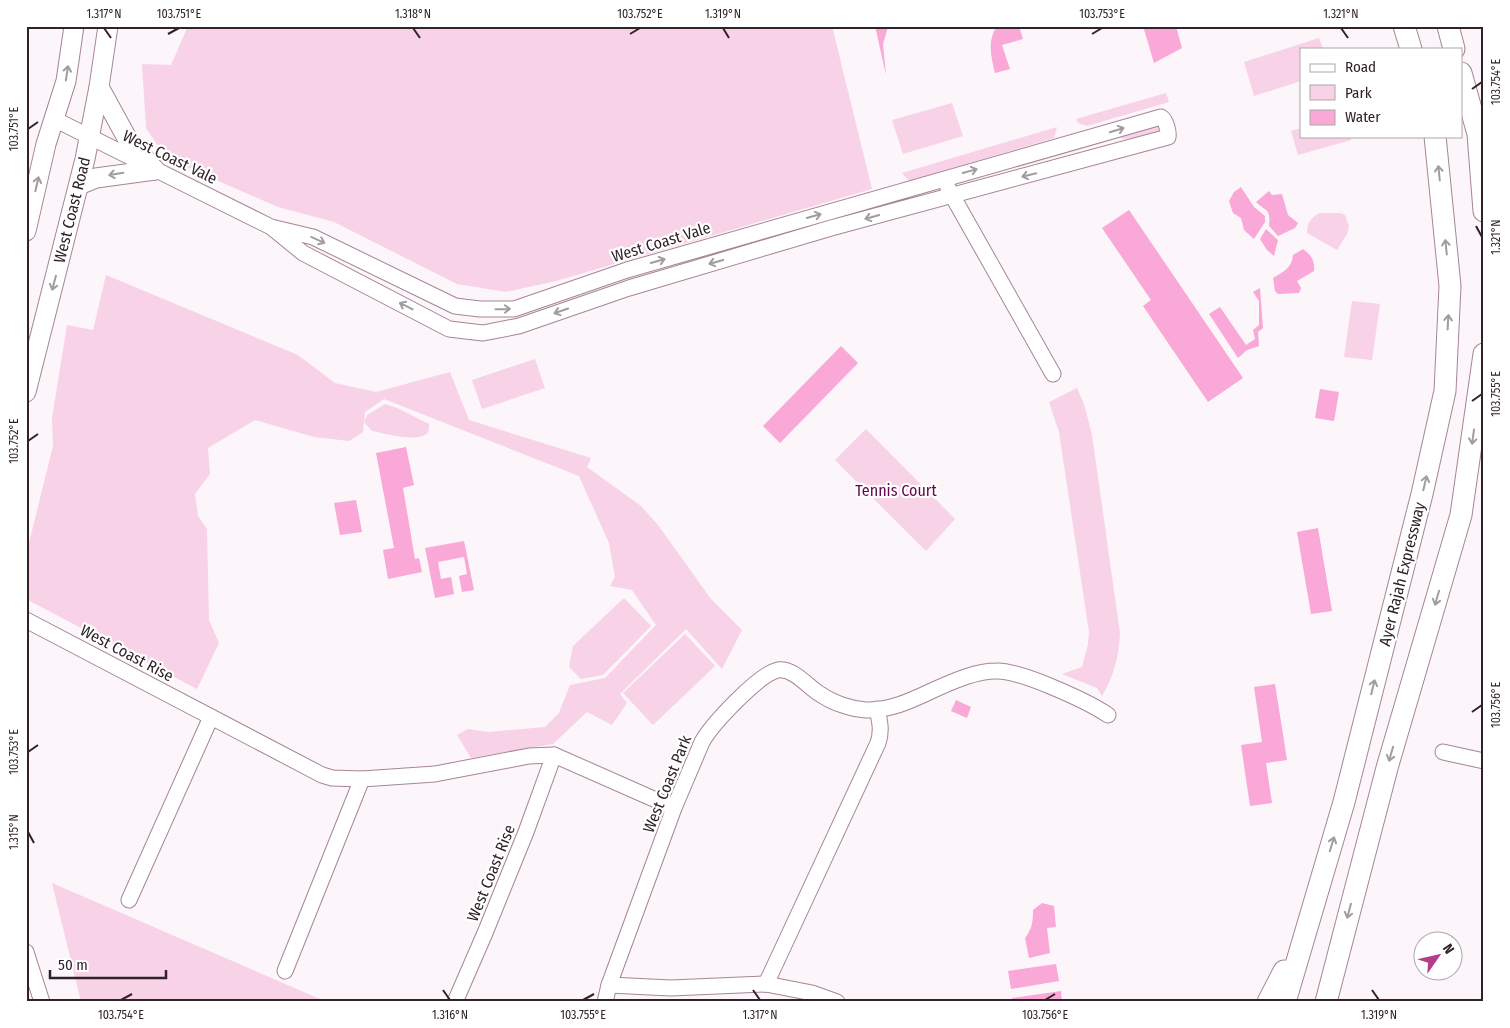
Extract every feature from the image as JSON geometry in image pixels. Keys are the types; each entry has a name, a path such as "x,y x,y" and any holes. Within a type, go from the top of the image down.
{"highway":[{"path":"1404,26 1411,48"},
{"path":"1448,26 1454,48"},
{"path":"1462,77 1478,134 1484,211"},
{"name":"Ayer Rajah Expressway","path":"1284,1002 1344,802 1422,494 1445,391 1450,286 1435,138"},
{"path":"1326,1002 1387,768 1461,515 1484,354"},
{"path":"1268,1002 1308,924"}],"main road":[{"path":"26,231 46,144 66,80 74,26"},
{"name":"West Coast Road","path":"26,392 90,137 108,26"},
{"path":"99,87 128,140 155,170"},
{"path":"79,185 96,178 155,170"}],"street":[{"name":"West Coast Vale","path":"54,119 272,227 314,237 455,306 480,309 514,309 627,270 1161,117 1165,122 1169,135 1168,137 952,195 629,288 519,326 483,333 449,329 303,253 272,227"},
{"path":"1071,144 1076,163"},
{"path":"943,178 1053,374"},
{"name":"West Coast Rise","path":"26,620 332,778 362,779 435,774 529,756 554,755 674,808"},
{"name":"West Coast Park","path":"605,1002 609,985 674,808 702,742 709,730 760,680 770,673 781,670 790,672 833,702 866,710 905,703 953,681 996,671 1020,675 1096,707 1108,714"},
{"path":"766,984 878,743 881,732 880,720 876,709"},
{"path":"129,900 211,717"},
{"path":"1444,752 1484,761"},
{"name":"West Coast Rise","path":"455,1002 526,832 554,755"},
{"path":"285,971 362,779"},
{"path":"26,952 42,1002"},
{"path":"609,985 671,988 766,984 812,993 837,1002"}],"green space":[{"path":"188,26 832,26 872,189 556,281 506,292 457,284 334,222 278,207 166,158 146,128 142,64 171,65"},
{"path":"1319,38 1323,48 1300,48 1300,81 1254,96 1244,62"},
{"path":"1166,93 1169,102 1087,126 1078,123 1076,119"},
{"path":"952,103 963,136 903,154 892,120"},
{"path":"1161,124 1164,132 1150,137 1122,139 1121,136"},
{"path":"1057,127 1054,138 909,181 902,173"},
{"path":"1300,128 1300,138 1350,138 1351,140 1298,155 1291,131"},
{"path":"1319,213 1341,213 1345,215 1349,226 1347,234 1337,250 1307,233 1310,221"},
{"path":"106,275 298,355 335,383 376,392 450,372 469,420 591,458 587,467 641,506 658,525 711,599 742,630 722,669 686,629 620,694 627,703 612,725 587,712 553,744 471,758 457,735 468,729 488,732 545,727 559,713 570,685 605,678 656,625 632,590 610,586 615,577 609,543 579,476 384,399 365,412 363,432 349,441 314,437 255,420 208,448 210,474 195,494 198,516 207,529 209,620 219,643 197,689 26,599 26,555 53,446 52,418 67,325 93,330"},
{"path":"1352,301 1380,304 1372,360 1344,357"},
{"path":"535,359 545,388 482,409 472,380"},
{"path":"1077,388 1084,404 1092,435 1120,633 1115,666 1102,696 1097,688 1062,674 1082,667 1089,632 1059,432 1049,402"},
{"path":"385,404 429,424 428,432 418,437 410,437 372,431 364,422 367,415"},
{"name":"Tennis Court","path":"866,429 955,519 926,551 835,460"},
{"path":"624,598 651,626 603,675 581,679 569,667 573,646"},
{"path":"685,634 715,666 653,725 623,693"},
{"path":"52,883 327,1002 81,1002"}],"water":[{"path":"875,26 888,27 883,44 886,75"},
{"path":"997,26 1019,26 1023,39 1002,45 1010,69 995,73 991,55 991,43"},
{"path":"1143,26 1176,26 1182,48 1154,63"},
{"path":"1241,187 1254,207 1265,216 1265,222 1254,239 1244,230 1241,218 1233,213 1229,201 1234,192"},
{"path":"1269,191 1272,195 1282,194 1288,215 1298,223 1295,228 1278,236 1269,226 1267,211 1256,202"},
{"path":"1129,210 1243,378 1208,402 1143,306 1151,300 1102,228"},
{"path":"1266,229 1278,240 1274,256 1267,250 1260,239"},
{"path":"1303,249 1312,258 1314,271 1297,281 1301,288 1299,293 1278,294 1275,291 1273,278 1286,269 1291,263 1293,255"},
{"path":"1260,288 1263,328 1258,332 1259,346 1247,350 1238,358 1209,314 1220,307 1246,345 1255,339 1253,330 1259,325 1259,301 1253,292"},
{"path":"841,346 858,363 780,443 763,426"},
{"path":"1320,389 1339,392 1334,421 1315,418"},
{"path":"406,447 414,485 403,488 415,559 419,558 422,572 388,579 383,550 394,548 376,453"},
{"path":"356,500 362,532 340,535 334,503"},
{"path":"1318,528 1332,611 1311,614 1297,532"},
{"path":"464,541 474,590 462,592 459,576 467,574 464,557 438,562 441,579 451,577 454,594 435,598 425,548"},
{"path":"1275,684 1287,760 1266,763 1272,803 1250,806 1241,745 1262,742 1254,687"},
{"path":"956,700 971,707 967,718 951,711"},
{"path":"1042,903 1054,906 1056,927 1047,928 1050,953 1029,958 1025,938 1032,925 1033,910"},
{"path":"1056,964 1059,981 1011,989 1008,971"},
{"path":"1061,991 1062,1002 1013,1002 1012,998"}]}
